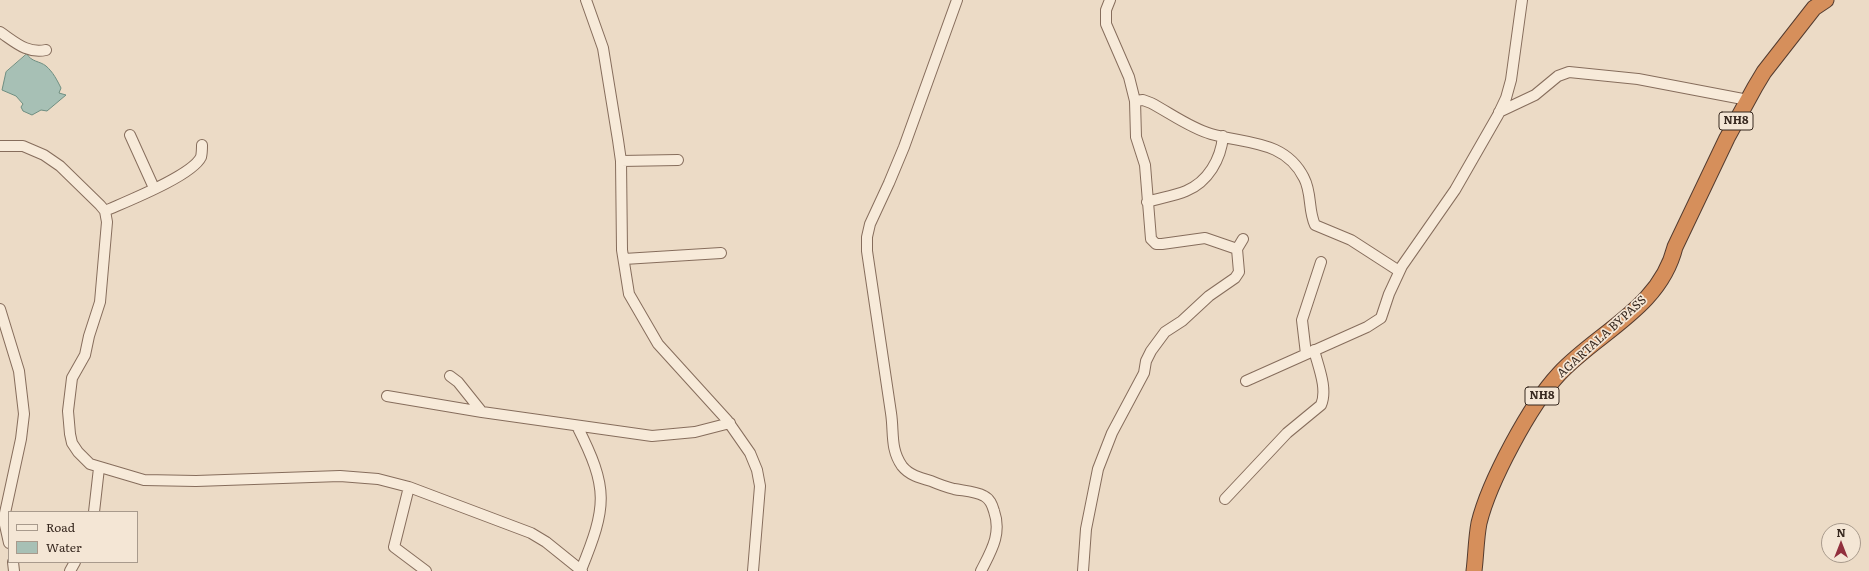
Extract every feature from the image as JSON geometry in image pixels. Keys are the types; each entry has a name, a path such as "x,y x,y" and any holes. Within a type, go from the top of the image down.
{"highway":[{"name":"AGARTALA BYPASS","path":"1474,571 1479,523 1489,495 1505,460 1541,398 1554,379 1570,363 1643,303 1660,280 1672,258 1675,247 1715,162 1764,72 1814,8 1827,0"},
{"name":"AGARTALA BYPASS","path":"1672,258 1680,251 1730,150 1768,81 1827,0"}],"street":[{"path":"586,0 603,48 621,161 621,234 629,294 658,344 730,423 750,453 757,470 760,486 753,571"},
{"path":"957,0 904,147 870,224 867,237 867,251 893,427 892,444 896,456 902,467 911,475 954,489 977,494 988,499 992,504 998,526 990,553 981,571"},
{"path":"1110,0 1106,10 1106,24 1129,77 1135,101 1136,137 1145,165 1149,232 1151,240 1162,244 1205,238 1237,249"},
{"path":"1246,381 1367,327 1379,320 1399,271 1455,190 1506,98 1511,80 1522,0"},
{"path":"0,32 26,49 40,51 46,50"},
{"path":"1499,112 1535,95 1558,76 1568,72 1638,80 1748,100"},
{"path":"1135,101 1143,100 1151,103 1200,130 1262,144 1283,154 1295,164 1304,178 1310,194 1312,219 1315,225 1351,240 1399,271"},
{"path":"130,135 154,188"},
{"path":"1147,202 1185,192 1198,185 1211,170 1219,155 1223,136"},
{"path":"104,211 174,179 196,163 200,157 202,145"},
{"path":"0,146 23,146 44,155 60,166 104,211 107,222 100,302 89,336 85,355 72,378 68,411 72,443 85,460 99,468 144,480 196,481 236,478 340,476 378,480 409,487 531,533 546,542 581,571 596,530 602,496 597,472 590,452 577,426"},
{"path":"621,161 678,160"},
{"path":"1083,571 1086,529 1098,469 1112,433 1144,373 1146,361 1151,350 1165,332 1182,321 1209,296 1238,275 1237,249 1243,239"},
{"path":"624,259 721,253"},
{"path":"1225,499 1287,434 1321,405 1323,399 1322,383 1310,352 1302,320 1321,262"},
{"path":"0,309 19,372 24,414 21,439 5,513 5,526 8,539"},
{"path":"450,376 458,382 482,412"},
{"path":"387,396 482,412 652,436 695,432 730,423"},
{"path":"94,511 99,468"},
{"path":"409,487 394,547 426,571"}],"water":[{"path":"27,54 31,59 44,64 48,68 55,76 61,88 59,93 66,95 47,111 41,110 32,115 23,111 21,107 23,104 16,96 2,90 6,72"}]}
